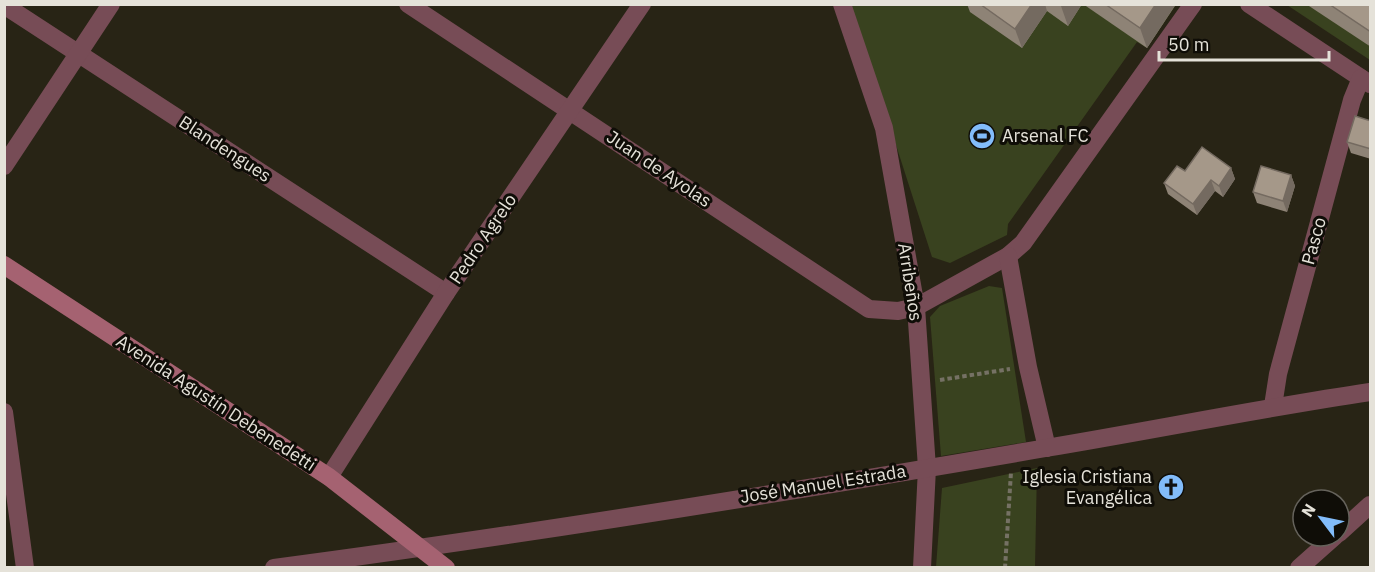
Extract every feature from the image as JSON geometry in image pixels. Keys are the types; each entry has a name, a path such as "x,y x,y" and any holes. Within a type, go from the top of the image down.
{"main road":[{"name":"Avenida Agustín Debenedetti","path":"5,267 329,477 446,567"}],"street":[{"path":"4,166 111,4"},
{"name":"Juan de Ayolas","path":"408,4 869,309 891,312 916,307"},
{"name":"Pedro Agrelo","path":"329,477 446,293 642,4"},
{"name":"Arribeños","path":"842,4 884,128 916,307 927,468 922,567"},
{"path":"916,307 1008,256 1023,243 1193,4"},
{"path":"1249,4 1366,81"},
{"name":"Blandengues","path":"4,5 446,293"},
{"name":"Pasco","path":"1273,406 1278,374 1348,111 1366,81"},
{"path":"1008,256 1028,367 1047,448"},
{"name":"José Manuel Estrada","path":"274,567 423,548 927,468 1273,406 1371,392"},
{"path":"4,412 25,567"},
{"path":"1351,522 1371,505"},
{"path":"1299,567 1321,548"}],"path":[{"path":"922,382 1028,367"},
{"path":"1005,567 1013,454"}],"green space":[{"name":"Arsenal FC","path":"851,5 1176,5 1147,48 1137,42 1008,224 1007,235 950,263 932,257"},
{"path":"1287,5 1370,5 1370,60"},
{"path":"989,286 1002,288 1026,442 941,456 930,317 940,306"},
{"path":"1037,468 1035,567 936,567 942,488"}],"building":[{"path":"980,4 1032,4 1015,29"},
{"path":"1105,4 1156,4 1140,28"},
{"path":"1329,4 1371,4 1371,32"},
{"path":"1355,116 1371,121 1371,149 1347,142"},
{"path":"1202,147 1231,168 1219,186 1211,180 1193,204 1164,183 1177,166 1185,171"},
{"path":"1261,166 1291,175 1283,201 1253,192"}],"place":[{"name":"Arsenal FC","path":"982,136"},
{"name":"Iglesia Cristiana Evangélica","path":"1171,487"}]}
